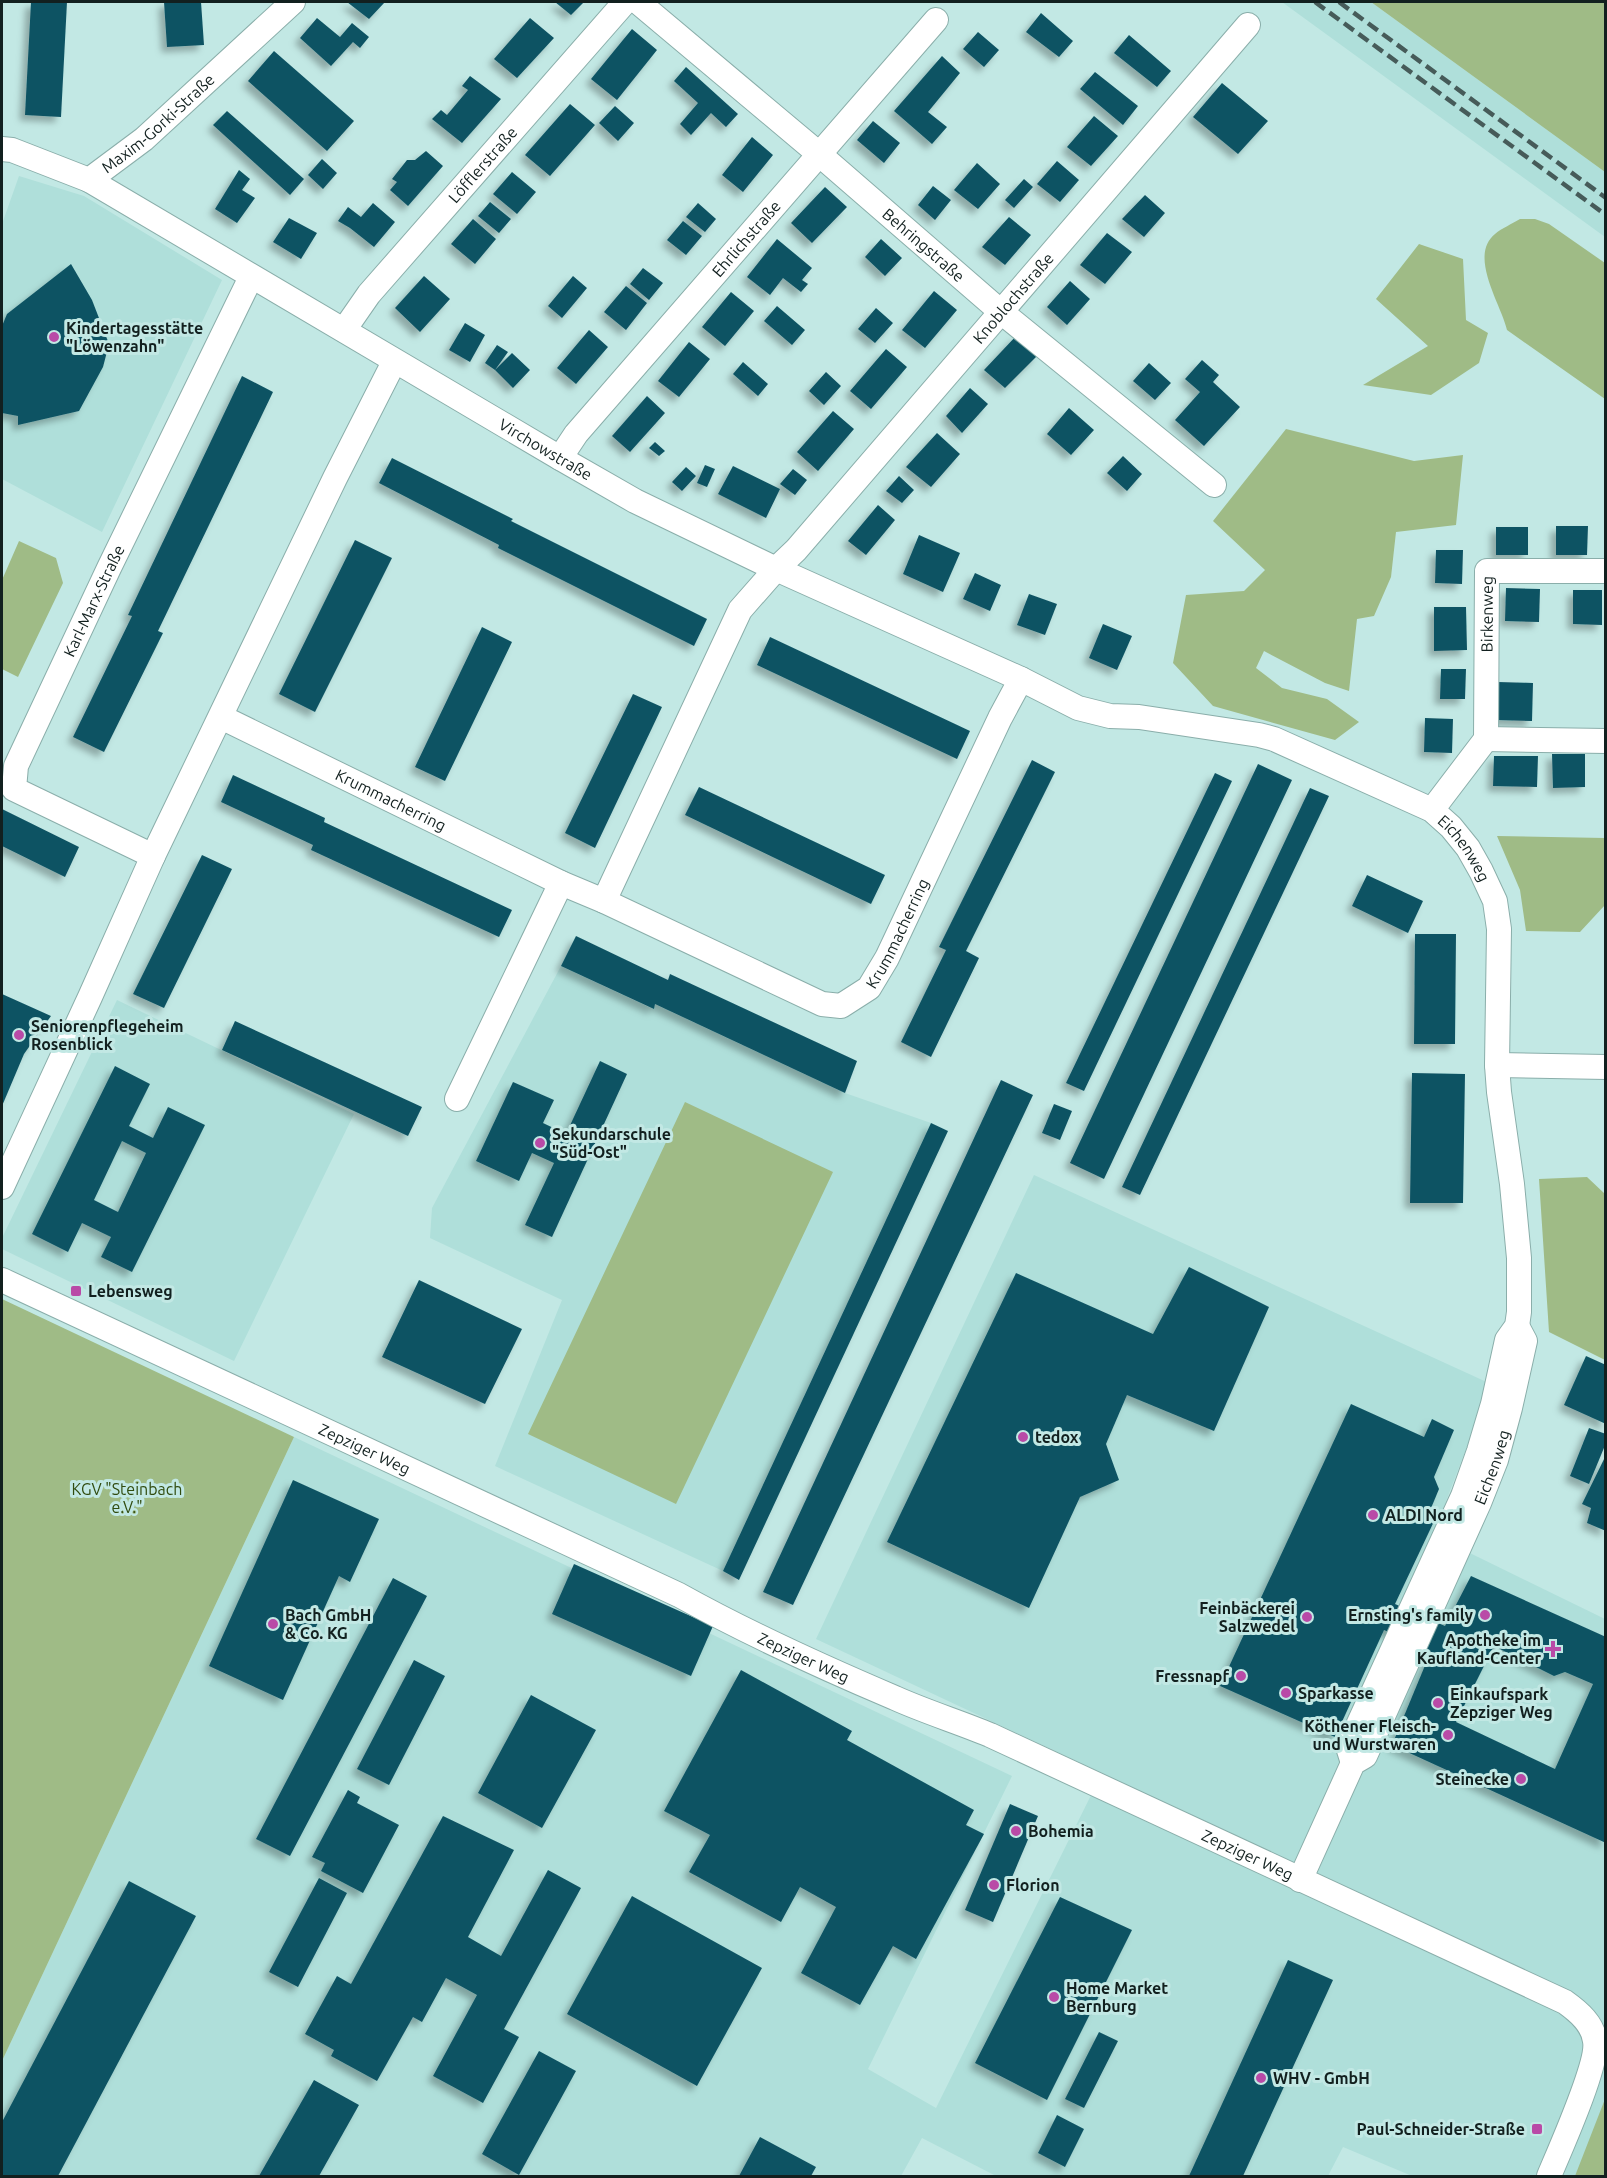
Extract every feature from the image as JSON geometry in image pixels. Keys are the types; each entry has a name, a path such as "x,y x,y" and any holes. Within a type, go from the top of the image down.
{"street":[{"name":"Maxim-Gorki-Straße","path":"2,149 12,150 89,180 144,139 293,2"},
{"name":"Löfflerstraße","path":"344,330 369,294 625,2"},
{"name":"Behringstraße","path":"638,2 819,154 1000,311 1214,485"},
{"name":"Ehrlichstraße","path":"560,458 576,434 936,20"},
{"name":"Knoblochstraße","path":"776,569 796,550 1248,25"},
{"name":"Virchowstraße","path":"89,180 344,330 394,362 635,501 776,569 1021,679"},
{"name":"Karl-Marx-Straße","path":"153,856 14,789 16,766 109,568 251,277"},
{"path":"2,1187 153,856 335,478 394,362"},
{"path":"604,901 740,610 776,569"},
{"name":"Birkenweg","path":"1486,739 1487,571 1605,571"},
{"name":"Krummacherring","path":"221,717 561,883 822,1004 841,1006 869,988 887,958 1021,679"},
{"name":"Eichenweg","path":"1021,679 1078,708 1110,716 1150,718 1259,735 1432,810 1451,827 1468,848 1495,901 1499,928 1497,1065 1519,1258 1517,1326 1507,1340 1493,1404 1463,1496 1348,1747 1353,1763 1300,1880"},
{"path":"1432,810 1486,739 1605,741"},
{"path":"457,1099 561,883"},
{"path":"1497,1065 1605,1067"},
{"name":"Zepziger Weg","path":"2,1280 679,1595 728,1622 782,1647 895,1698 990,1736 1565,2002 1598,2025"},
{"path":"1549,2176 1589,2072 1598,2025"}],"shaded area":[{"path":"1282,2 1371,2 1605,172 1605,237"},
{"path":"19,176 84,196 222,280 102,532 2,479 2,224"},
{"path":"561,966 653,1009 655,1004 845,1093 931,1123 723,1571 495,1466 562,1300 430,1238 432,1208"},
{"path":"117,1000 354,1114 234,1361 2,1249 2,1238"},
{"path":"1034,1175 1491,1384 1433,1535 1605,1619 1605,2176 1412,2176 1343,2147 1328,2176 996,2176 922,2138 901,2176 2,2176 2,2061 294,1437 1012,1776 868,2069 936,2108 1102,1773 816,1639"}],"green space":[{"path":"1371,2 1605,2 1605,172"},
{"path":"1520,219 1535,219 1549,224 1605,263 1605,399 1507,330 1485,267 1485,255 1488,243 1495,234"},
{"path":"1419,244 1463,259 1466,320 1488,333 1479,363 1431,395 1363,385 1428,346 1376,299"},
{"path":"1286,429 1414,461 1463,455 1456,525 1396,532 1391,577 1374,616 1357,619 1349,691 1325,683 1264,651 1256,668 1282,688 1327,699 1359,722 1335,740 1213,706 1173,663 1186,595 1244,591 1265,570 1213,521"},
{"path":"19,541 56,558 63,583 18,677 2,669 2,580"},
{"path":"1497,836 1605,838 1605,905 1580,932 1526,931 1520,890"},
{"path":"685,1102 833,1172 676,1504 528,1434"},
{"path":"1587,1177 1605,1194 1605,1360 1549,1332 1539,1179"},
{"name":"KGV \"Steinbach e.V.\"","path":"2,1299 294,1437 2,2061"},
{"path":"1605,2099 1605,2176 1575,2176"}],"building":[{"path":"31,2 67,2 61,117 25,115"},
{"path":"164,2 201,2 204,45 167,47"},
{"path":"347,2 385,2 369,19"},
{"path":"555,2 584,2 571,15"},
{"path":"1041,13 1073,41 1059,57 1026,32"},
{"path":"317,18 340,37 352,23 369,37 360,48 353,42 331,66 300,38"},
{"path":"530,18 554,38 517,78 494,59"},
{"path":"632,29 657,50 617,100 591,79"},
{"path":"978,32 999,50 984,67 963,49"},
{"path":"1129,35 1171,71 1157,87 1114,53"},
{"path":"274,51 354,121 327,151 248,81"},
{"path":"942,56 960,73 928,112 947,127 932,144 894,111"},
{"path":"686,67 738,114 726,127 711,113 691,135 680,124 698,103 674,81"},
{"path":"1095,72 1138,106 1123,125 1080,89"},
{"path":"470,76 501,99 462,143 432,119 441,110 447,115 468,90 462,86"},
{"path":"1222,83 1268,121 1238,154 1193,117"},
{"path":"570,104 595,125 550,176 525,155"},
{"path":"615,106 634,123 618,141 599,123"},
{"path":"227,111 304,179 290,195 213,125"},
{"path":"1094,116 1118,136 1091,166 1067,147"},
{"path":"873,121 900,143 884,163 857,140"},
{"path":"752,137 773,155 743,192 722,175"},
{"path":"426,151 443,166 408,206 390,190 397,182 392,179 407,160 415,160"},
{"path":"322,159 337,173 323,189 308,175"},
{"path":"1057,161 1079,180 1060,202 1037,184"},
{"path":"977,163 1000,184 978,209 954,190"},
{"path":"239,170 250,179 242,190 255,198 237,223 215,209"},
{"path":"512,172 536,192 517,214 493,194"},
{"path":"1024,179 1033,187 1014,208 1005,200"},
{"path":"933,186 951,200 935,220 918,205"},
{"path":"825,187 847,207 812,243 791,223"},
{"path":"1145,195 1165,213 1144,237 1122,219"},
{"path":"490,202 511,219 499,233 478,216"},
{"path":"373,203 395,222 374,247 338,221 348,207 361,217"},
{"path":"698,203 716,219 705,232 686,217"},
{"path":"1009,217 1031,235 1005,265 982,247"},
{"path":"289,218 317,233 301,259 273,242"},
{"path":"473,219 496,239 475,264 451,244"},
{"path":"683,221 702,236 686,255 667,240"},
{"path":"1107,233 1132,252 1105,284 1080,265"},
{"path":"777,239 812,268 802,280 808,284 801,292 783,278 770,295 747,277"},
{"path":"881,239 902,258 885,276 865,257"},
{"name":"Kindertagesstätte \"Löwenzahn\"","path":"71,264 92,300 109,344 103,367 79,411 18,425 18,416 2,413 2,326 7,314"},
{"path":"643,268 663,283 649,300 630,284"},
{"path":"424,276 450,299 420,332 395,308"},
{"path":"573,276 587,288 562,318 548,306"},
{"path":"1070,281 1090,299 1067,325 1047,307"},
{"path":"626,286 647,303 626,330 604,312"},
{"path":"934,291 957,310 925,348 902,330"},
{"path":"731,292 754,311 725,346 702,327"},
{"path":"777,306 805,330 792,345 764,321"},
{"path":"876,308 893,323 875,343 858,329"},
{"path":"465,323 485,335 470,362 449,350"},
{"path":"589,330 608,347 576,384 557,368"},
{"path":"1017,335 1039,354 1005,388 984,370"},
{"path":"689,342 710,359 679,397 658,381"},
{"path":"497,345 508,352 495,370 485,363"},
{"path":"886,349 907,367 871,409 850,391"},
{"path":"512,353 530,370 513,388 495,370"},
{"path":"1202,360 1219,375 1213,382 1240,407 1204,446 1175,420 1200,392 1185,379"},
{"path":"743,362 768,384 758,396 733,374"},
{"path":"1149,363 1171,383 1155,400 1133,381"},
{"path":"826,372 841,386 824,405 809,391"},
{"path":"242,376 273,392 158,631 163,633 104,752 73,737 132,616 128,615"},
{"path":"970,388 988,404 962,433 946,416"},
{"path":"647,396 665,413 630,452 612,436"},
{"path":"1069,408 1094,430 1071,455 1047,434"},
{"path":"833,411 854,429 818,471 797,452"},
{"path":"937,433 960,454 931,487 906,467"},
{"path":"655,442 665,451 659,456 649,448"},
{"path":"1123,456 1142,474 1127,491 1107,473"},
{"path":"392,458 513,519 511,521 707,619 694,646 498,548 499,545 379,483"},
{"path":"705,465 715,469 707,487 697,483"},
{"path":"733,466 780,489 766,518 718,494"},
{"path":"686,467 696,476 682,491 672,482"},
{"path":"793,469 807,480 795,495 780,484"},
{"path":"899,476 914,490 902,503 886,491"},
{"path":"878,505 895,520 866,555 848,541"},
{"path":"1556,526 1588,526 1587,555 1556,555"},
{"path":"1496,527 1528,527 1528,555 1496,555"},
{"path":"919,535 960,553 943,592 903,574"},
{"path":"355,540 392,558 315,712 279,694"},
{"path":"1436,550 1463,550 1462,584 1435,583"},
{"path":"975,573 1001,585 990,611 963,599"},
{"path":"1506,588 1540,589 1539,622 1505,621"},
{"path":"1573,590 1602,590 1602,625 1573,624"},
{"path":"1029,594 1057,604 1045,635 1017,625"},
{"path":"1434,607 1466,607 1467,650 1434,651"},
{"path":"1103,624 1132,636 1117,670 1089,658"},
{"path":"482,627 512,642 445,781 415,767"},
{"path":"770,637 970,731 957,759 757,665"},
{"path":"1441,669 1466,669 1465,699 1440,699"},
{"path":"1498,682 1533,683 1532,721 1497,720"},
{"path":"633,694 662,707 595,848 565,833"},
{"path":"1425,718 1453,719 1452,753 1424,752"},
{"path":"1552,754 1585,754 1585,787 1553,788"},
{"path":"1494,756 1538,756 1537,787 1493,786"},
{"path":"1032,760 1055,772 966,951 979,958 931,1057 901,1042 946,950 939,947"},
{"path":"1258,764 1292,780 1104,1179 1070,1163"},
{"path":"1215,773 1232,781 1084,1091 1066,1083"},
{"path":"233,775 325,818 324,822 512,910 499,937 311,850 313,845 221,802"},
{"path":"699,787 885,875 871,904 685,815"},
{"path":"1310,788 1329,796 1140,1195 1122,1187"},
{"path":"2,809 79,847 65,877 2,846"},
{"path":"202,855 232,869 164,1008 133,994"},
{"path":"1367,875 1423,901 1408,933 1352,906"},
{"path":"1415,934 1456,934 1455,1044 1414,1044"},
{"path":"576,936 668,980 670,974 857,1061 845,1093 655,1004 654,1009 561,966"},
{"name":"Seniorenpflegeheim Rosenblick","path":"2,994 51,1016 24,1054 2,1106"},
{"path":"235,1021 422,1107 408,1136 222,1050"},
{"name":"Sekundarschule \"Süd-Ost\"","path":"600,1061 627,1074 552,1237 525,1225 554,1163 532,1153 519,1181 476,1161 513,1082 554,1100 543,1123 566,1134"},
{"path":"115,1066 150,1084 129,1126 153,1138 168,1107 205,1125 132,1272 101,1257 111,1237 82,1223 68,1252 32,1234","holes":["122,1141 146,1153 118,1212 94,1200"]},
{"path":"1412,1073 1465,1074 1463,1203 1410,1203"},
{"path":"1001,1080 1033,1095 793,1605 763,1592"},
{"path":"1054,1104 1072,1111 1060,1140 1042,1133"},
{"path":"931,1123 948,1131 739,1580 723,1571"},
{"name":"tedox","path":"1189,1267 1269,1307 1214,1431 1127,1395 1106,1444 1119,1480 1080,1497 1029,1608 887,1542 1016,1273 1153,1334"},
{"path":"419,1280 522,1329 485,1404 382,1357"},
{"path":"1586,1356 1606,1365 1606,1424 1564,1405"},
{"path":"1351,1404 1424,1437 1432,1419 1454,1430 1434,1477 1439,1489 1429,1513 1437,1515 1395,1604 1445,1626 1471,1576 1606,1637 1606,1843 1392,1745 1431,1651 1384,1630 1335,1737 1220,1686","holes":["1494,1646 1554,1676 1565,1672 1593,1684 1555,1769 1456,1722"]},
{"path":"1589,1428 1606,1434 1606,1443 1589,1484 1570,1476"},
{"path":"1606,1455 1606,1531 1587,1523 1591,1508 1582,1504"},
{"name":"Bach GmbH & Co. KG","path":"293,1480 379,1519 350,1582 339,1576 283,1700 209,1666"},
{"path":"574,1564 713,1626 691,1676 552,1614"},
{"path":"393,1578 427,1596 290,1856 256,1839"},
{"path":"414,1660 445,1676 389,1785 357,1769"},
{"path":"741,1670 852,1731 847,1740 974,1810 966,1825 984,1834 916,1959 893,1946 860,2005 801,1973 836,1907 800,1887 781,1922 689,1872 710,1835 664,1811"},
{"path":"531,1695 596,1730 542,1828 478,1793"},
{"path":"348,1790 360,1797 357,1803 399,1825 363,1893 321,1871 325,1863 312,1857"},
{"path":"1010,1804 1038,1816 993,1922 965,1910"},
{"path":"443,1816 514,1850 468,1937 501,1956 548,1870 581,1888 504,2029 519,2037 483,2103 433,2076 477,1995 446,1978 422,2022 413,2017 377,2081 331,2056 334,2050 305,2034 337,1976 351,1984"},
{"path":"319,1878 347,1893 298,1987 269,1972"},
{"path":"129,1881 196,1916 58,2176 2,2176 2,2122"},
{"path":"632,1896 762,1968 697,2086 567,2014"},
{"name":"Home Market Bernburg","path":"1060,1897 1132,1930 1047,2100 975,2063"},
{"name":"WHV - GmbH","path":"1288,1960 1333,1980 1243,2176 1189,2176"},
{"path":"1099,2032 1118,2041 1084,2108 1065,2099"},
{"path":"539,2051 576,2071 519,2175 482,2154"},
{"path":"314,2080 359,2105 319,2176 259,2176"},
{"path":"1057,2115 1084,2129 1065,2167 1038,2153"},
{"path":"760,2137 816,2167 811,2176 739,2176"}],"railway":[{"path":"1315,2 1606,215"},
{"path":"1339,2 1606,198"}],"place":[{"name":"Kindertagesstätte \"Löwenzahn\"","path":"54,337"},
{"name":"Seniorenpflegeheim Rosenblick","path":"19,1035"},
{"name":"Sekundarschule \"Süd-Ost\"","path":"540,1143"},
{"name":"Lebensweg","path":"76,1291"},
{"name":"tedox","path":"1023,1437"},
{"name":"ALDI Nord","path":"1373,1515"},
{"name":"Ernsting's family","path":"1485,1615"},
{"name":"Feinbäckerei Salzwedel","path":"1307,1617"},
{"name":"Bach GmbH & Co. KG","path":"273,1624"},
{"name":"Apotheke im Kaufland-Center","path":"1553,1649"},
{"name":"Fressnapf","path":"1241,1676"},
{"name":"Sparkasse","path":"1286,1693"},
{"name":"Einkaufspark Zepziger Weg","path":"1438,1703"},
{"name":"Köthener Fleisch- und Wurstwaren","path":"1448,1735"},
{"name":"Steinecke","path":"1521,1779"},
{"name":"Bohemia","path":"1016,1831"},
{"name":"Florion","path":"994,1885"},
{"name":"Home Market Bernburg","path":"1054,1997"},
{"name":"WHV - GmbH","path":"1261,2078"},
{"name":"Paul-Schneider-Straße","path":"1537,2129"}]}
